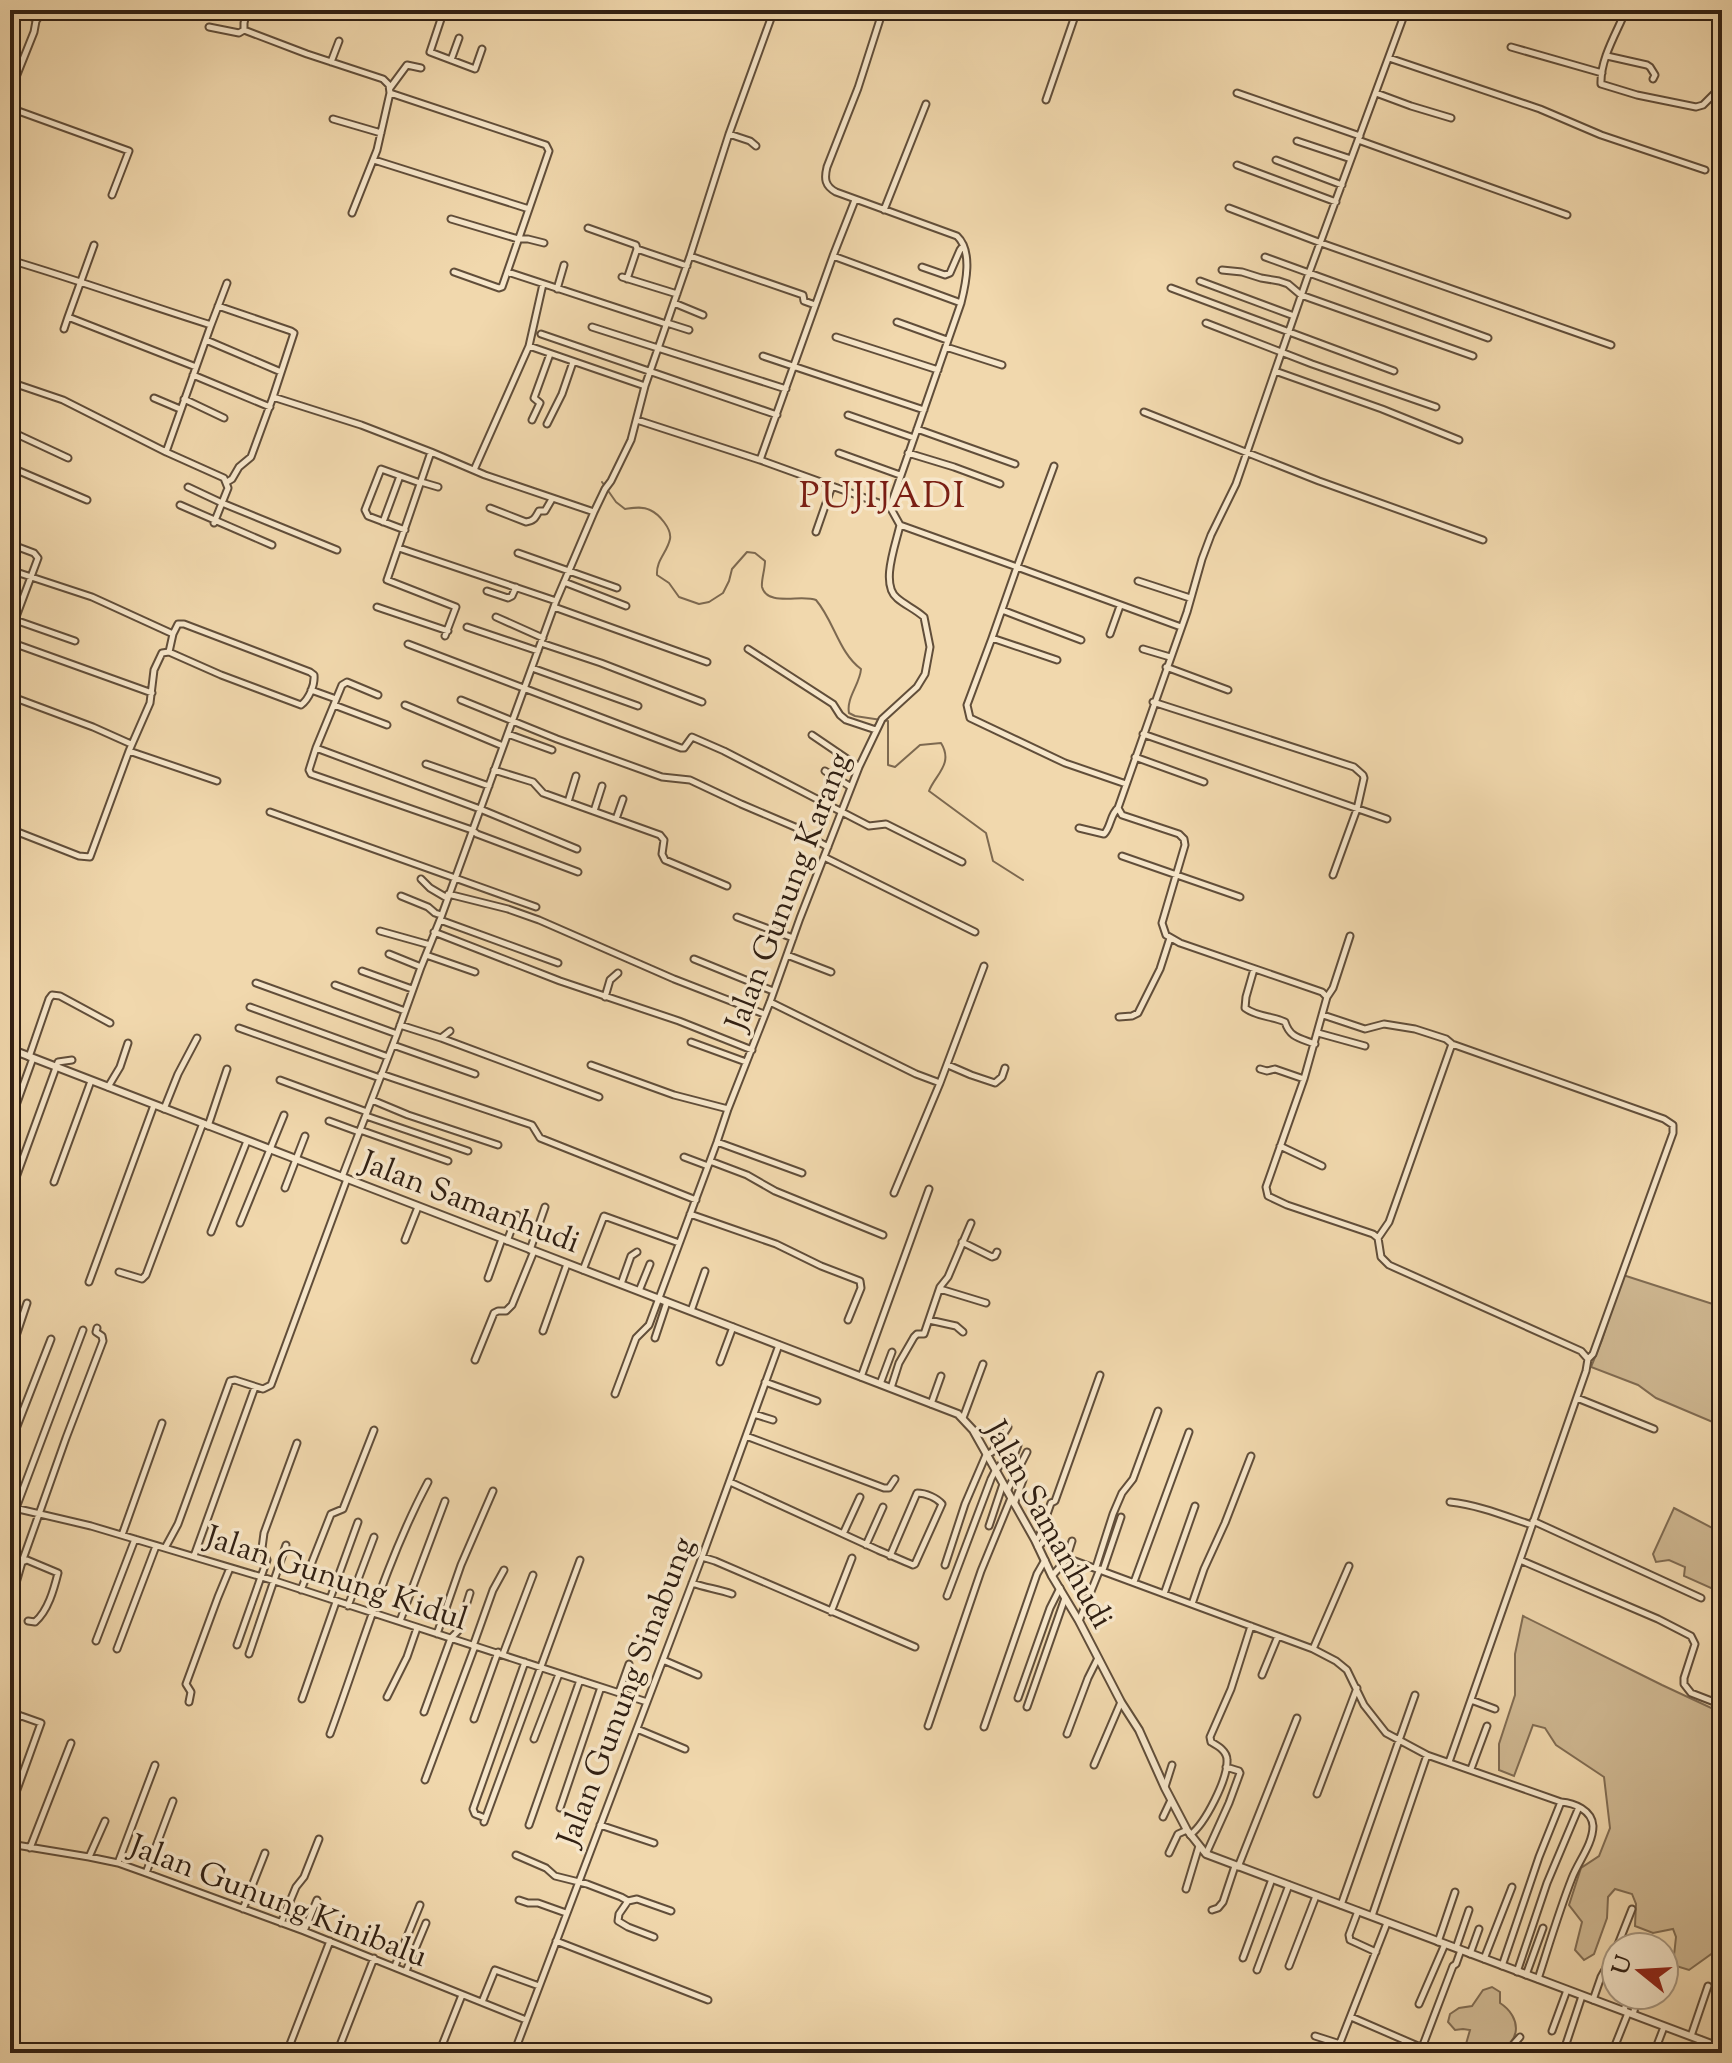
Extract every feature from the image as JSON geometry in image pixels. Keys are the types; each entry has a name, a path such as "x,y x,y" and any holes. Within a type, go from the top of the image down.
{"street":[{"path":"14,10 36,21"},
{"path":"10,92 41,14 65,16 71,10"},
{"path":"244,30 247,10"},
{"path":"294,10 305,14"},
{"path":"444,10 430,52 475,69 482,49"},
{"path":"165,1548 178,1524 229,1384 235,1380 263,1389 271,1385 359,1131 441,918 555,604 594,512 626,453 645,386 729,134 774,10"},
{"path":"883,10 825,179 830,189 855,200 957,236 964,246 966,274 961,303 890,507"},
{"path":"1046,100 1077,10"},
{"path":"1079,828 1106,833 1118,808 1211,535 1231,496 1406,10"},
{"path":"1626,10 1602,73 1600,82 1604,86 1688,107 1703,105 1722,86"},
{"path":"209,27 239,33 244,30"},
{"path":"244,30 383,79 390,91 547,145 549,151 502,287 454,272"},
{"path":"451,60 459,38"},
{"path":"331,62 339,41"},
{"path":"1511,47 1602,73"},
{"path":"1607,56 1647,65 1655,75 1653,79"},
{"path":"1389,58 1543,110 1601,135 1705,170"},
{"path":"352,213 374,160 390,91 404,67 411,65 421,68"},
{"path":"10,66 19,69"},
{"path":"1237,93 1567,215"},
{"path":"1376,93 1451,118"},
{"path":"884,210 926,104"},
{"path":"10,108 129,151 112,195"},
{"path":"333,119 381,133"},
{"path":"729,134 756,146"},
{"path":"1297,141 1351,159"},
{"path":"374,160 529,209"},
{"path":"1276,160 1342,185"},
{"path":"1237,165 1336,202"},
{"path":"760,460 855,200"},
{"path":"1229,208 1611,345"},
{"path":"451,219 518,239 544,243"},
{"path":"588,228 687,266"},
{"path":"64,329 94,245"},
{"path":"922,267 945,275 950,273 964,246"},
{"path":"637,249 625,278 677,294"},
{"path":"690,256 803,295 804,301 815,305"},
{"path":"833,256 961,303"},
{"path":"1265,257 1488,338"},
{"path":"10,260 211,325"},
{"path":"557,289 564,265"},
{"path":"1222,270 1246,272 1288,284 1301,295 1473,356"},
{"path":"508,272 689,330"},
{"path":"1200,281 1294,316"},
{"path":"166,452 227,283"},
{"path":"474,470 529,346 543,284"},
{"path":"1171,288 1394,371"},
{"path":"674,303 703,315"},
{"path":"218,306 294,333 251,457 227,482"},
{"path":"68,317 196,367"},
{"path":"897,322 1002,365"},
{"path":"1206,323 1436,407"},
{"path":"592,327 786,389"},
{"path":"541,334 777,415"},
{"path":"836,337 938,370"},
{"path":"206,340 281,372"},
{"path":"529,346 645,386"},
{"path":"532,420 543,404 534,398 550,354"},
{"path":"763,356 924,410"},
{"path":"547,424 573,362"},
{"path":"1275,371 1459,440"},
{"path":"193,375 270,407"},
{"path":"10,382 63,400 220,476 227,482 228,488 214,522"},
{"path":"273,397 361,425 474,470 594,512"},
{"path":"154,398 180,409"},
{"path":"184,399 224,418"},
{"path":"1144,412 1483,540"},
{"path":"848,415 914,438"},
{"path":"637,420 890,507 900,525 1181,627"},
{"path":"917,429 1015,464"},
{"path":"10,442 12,432 68,458"},
{"path":"377,607 446,634 456,607 387,580 431,452"},
{"path":"839,453 900,475"},
{"path":"908,453 1000,484"},
{"path":"10,466 87,500"},
{"path":"1054,466 967,705 968,714 970,718 1065,763 1126,784"},
{"path":"405,530 368,516 365,510 381,469 438,487"},
{"path":"383,522 400,476"},
{"path":"816,532 832,486"},
{"path":"188,487 337,550"},
{"path":"490,508 526,522 535,519 539,511 545,511 552,499"},
{"path":"180,505 272,545"},
{"name":"Jalan Gunung Karang","path":"615,1394 636,1338 649,1325 859,767 880,722 917,687 927,667 930,647 924,617 896,598 889,587 889,573 900,525"},
{"path":"10,544 37,556 10,633"},
{"path":"399,548 516,587 707,662"},
{"path":"518,553 617,588"},
{"path":"10,570 92,597 173,634"},
{"path":"1138,581 1191,598"},
{"path":"564,582 626,606"},
{"path":"487,591 508,598 516,587"},
{"path":"1110,634 1120,606"},
{"path":"1002,610 1081,640"},
{"path":"496,617 542,640 702,702"},
{"path":"15,620 75,641"},
{"path":"10,829 79,856 90,857 130,747 150,703 153,674 162,653 169,652 299,705 305,702 315,678 310,672 184,624 178,624 169,652"},
{"path":"467,627 538,651"},
{"path":"992,638 1057,660"},
{"path":"10,642 152,693"},
{"path":"408,644 681,748 692,737 869,826 886,824 962,862"},
{"path":"748,649 833,704 846,720 876,730"},
{"path":"1143,649 1170,657"},
{"path":"1166,667 1228,690"},
{"path":"532,668 638,706"},
{"path":"378,695 347,682 342,685 316,748 309,770 311,774 472,830 578,872"},
{"path":"311,690 387,725"},
{"path":"10,696 93,727 130,747 217,781"},
{"path":"461,700 662,777 690,780 795,827 828,847"},
{"path":"1153,702 1354,767 1363,775 1357,809 1333,875"},
{"path":"405,705 503,746"},
{"path":"507,734 552,750"},
{"path":"1143,734 1387,819"},
{"path":"812,735 859,767"},
{"path":"316,748 577,849"},
{"path":"1135,757 1204,782"},
{"path":"426,764 489,786"},
{"path":"494,770 533,782 543,793 660,835 664,840 662,854 665,860 727,886"},
{"path":"825,771 851,787"},
{"path":"568,802 576,776"},
{"path":"594,811 602,786"},
{"path":"616,819 623,799"},
{"path":"1118,808 1122,815 1183,837 1185,845 1162,923 1164,932 1170,938 1322,992 1327,997"},
{"path":"270,812 536,907"},
{"path":"1122,856 1240,897"},
{"path":"824,857 975,932"},
{"path":"421,879 430,888 448,896 508,909 539,920 764,1015"},
{"path":"401,896 428,907 441,918 558,963"},
{"path":"737,917 793,938"},
{"path":"380,931 430,945"},
{"path":"434,932 752,1050"},
{"path":"1350,936 1333,988 1327,997 1304,1079 1266,1187 1268,1196 1287,1205 1378,1238"},
{"path":"1119,1017 1138,1013 1160,969 1170,938"},
{"path":"389,954 421,967"},
{"path":"426,955 475,972"},
{"path":"787,955 831,972"},
{"path":"694,959 773,991"},
{"path":"894,1193 948,1065 984,966"},
{"path":"1254,969 1245,1008 1285,1022 1292,1035 1315,1044"},
{"path":"362,971 412,989"},
{"path":"605,997 610,980 618,973"},
{"path":"256,983 397,1034"},
{"path":"335,985 405,1011"},
{"path":"10,1122 52,995 60,996 110,1023"},
{"path":"770,1002 940,1083"},
{"path":"250,1007 388,1057"},
{"path":"1323,1015 1365,1029 1384,1024 1415,1029 1664,1119 1673,1125 1673,1133 1593,1354 1588,1359 1449,1762"},
{"path":"400,1025 599,1097"},
{"path":"239,1028 532,1125 540,1138 696,1200"},
{"path":"441,1038 450,1031"},
{"path":"1318,1033 1365,1046"},
{"path":"164,1109 197,1038"},
{"path":"691,1042 746,1062"},
{"path":"108,1087 120,1067 128,1043"},
{"path":"1452,1044 1392,1214 1378,1238 1381,1257 1389,1265 1581,1351 1588,1359"},
{"path":"393,1045 475,1074"},
{"name":"Jalan Samanhudi","path":"10,1049 963,1418 973,1430 1139,1730 1189,1833 1206,1854 1718,2048"},
{"path":"10,1194 56,1067 59,1061 72,1060"},
{"path":"591,1065 674,1095 728,1109"},
{"path":"948,1065 995,1083 1002,1077 1005,1068"},
{"path":"119,1272 142,1279 145,1277 227,1069"},
{"path":"1260,1069 1275,1069 1304,1079"},
{"path":"280,1080 468,1151"},
{"path":"54,1182 91,1081"},
{"path":"372,1100 498,1145"},
{"path":"89,1282 154,1105"},
{"path":"240,1223 284,1115"},
{"path":"329,1121 448,1161"},
{"path":"285,1188 305,1136"},
{"path":"211,1232 247,1141"},
{"path":"717,1142 802,1173"},
{"path":"1280,1146 1322,1166"},
{"path":"684,1157 747,1175 775,1191 883,1235"},
{"path":"861,1377 929,1189"},
{"path":"405,1240 418,1207"},
{"path":"475,1360 495,1312 506,1311 512,1305 545,1207"},
{"path":"690,1214 776,1244 860,1281 861,1288 848,1320"},
{"path":"488,1278 517,1215"},
{"path":"583,1270 604,1216 679,1243"},
{"path":"891,1388 899,1363 914,1337 924,1334 940,1289 971,1223"},
{"path":"962,1242 992,1257 997,1252"},
{"path":"621,1284 631,1256 637,1252"},
{"path":"543,1331 567,1264"},
{"path":"639,1291 650,1264"},
{"path":"691,1311 705,1271"},
{"path":"940,1289 986,1303"},
{"path":"655,1338 667,1302"},
{"path":"10,1354 27,1303"},
{"path":"929,1320 956,1326 963,1332"},
{"path":"720,1362 733,1327"},
{"path":"10,1604 38,1513 103,1341 96,1332 97,1328"},
{"path":"13,1508 83,1330"},
{"path":"10,1444 51,1339"},
{"name":"Jalan Gunung Sinabung","path":"514,2053 779,1345"},
{"path":"880,1384 892,1352"},
{"path":"963,1418 983,1364"},
{"path":"1036,1544 1051,1503 1055,1501 1100,1375"},
{"path":"931,1404 941,1376"},
{"path":"765,1382 817,1401"},
{"path":"194,1556 255,1387"},
{"path":"1577,1398 1654,1429"},
{"path":"1100,1569 1113,1514 1122,1493 1133,1479 1158,1411"},
{"path":"754,1414 773,1420"},
{"path":"122,1535 162,1423"},
{"path":"945,1565 965,1504 986,1455 992,1452 1008,1427"},
{"path":"301,1590 331,1514 343,1509 374,1430"},
{"path":"1134,1582 1189,1432"},
{"path":"746,1436 884,1488 892,1486 895,1479"},
{"path":"237,1645 267,1560 262,1548 264,1533 297,1443"},
{"path":"947,1596 995,1471 1003,1462 1011,1463 1018,1445"},
{"path":"928,1726 1008,1494 1027,1452"},
{"path":"1192,1604 1251,1456"},
{"path":"989,1526 1008,1494 1023,1480 1017,1474"},
{"path":"330,1734 373,1613 428,1482"},
{"path":"730,1482 890,1556 913,1565 942,1504 938,1500 917,1493 890,1556"},
{"path":"437,1634 461,1565 493,1491"},
{"path":"843,1534 860,1497"},
{"path":"400,1621 445,1501"},
{"path":"1450,1502 1532,1523 1701,1598"},
{"path":"1164,1594 1195,1506"},
{"path":"866,1545 883,1507"},
{"name":"Jalan Gunung Kidul","path":"13,1508 194,1556 647,1702"},
{"path":"1079,1621 1121,1517"},
{"path":"302,1699 358,1522"},
{"path":"348,1606 374,1537"},
{"path":"96,1641 135,1539"},
{"path":"1052,1576 1066,1560 1072,1541"},
{"path":"249,1654 286,1545"},
{"path":"117,1649 156,1546"},
{"path":"702,1557 915,1647"},
{"path":"831,1612 852,1558"},
{"path":"22,1562 27,1560 58,1573 39,1620 28,1621"},
{"path":"525,1662 473,1809 485,1820 580,1560"},
{"path":"984,1727 1037,1574 1045,1560"},
{"path":"1066,1560 1100,1569 1313,1649 1347,1670 1375,1721 1399,1741 1427,1755 1579,1807 1588,1814 1593,1829 1572,1877 1538,1979"},
{"path":"1520,1560 1691,1636 1695,1644 1684,1684 1691,1693 1722,1705"},
{"path":"1313,1649 1349,1566"},
{"path":"189,1702 191,1692 186,1684 230,1568"},
{"path":"425,1780 493,1590 504,1570"},
{"path":"474,1719 533,1575"},
{"path":"692,1583 732,1594"},
{"path":"1018,1698 1060,1588"},
{"path":"424,1712 451,1638 458,1631 470,1593"},
{"path":"1027,1707 1065,1598"},
{"path":"1169,1853 1178,1834 1199,1828 1222,1783 1227,1755 1211,1742 1210,1737 1231,1689 1251,1626"},
{"path":"387,1697 417,1628"},
{"path":"1262,1675 1278,1636"},
{"path":"1067,1734 1098,1658"},
{"path":"663,1660 698,1675"},
{"path":"619,1692 629,1664"},
{"path":"534,1739 559,1674"},
{"path":"529,1825 580,1680"},
{"path":"560,1808 601,1687"},
{"path":"1317,1794 1357,1688"},
{"path":"1341,1905 1415,1695"},
{"path":"1471,1700 1495,1709"},
{"path":"1094,1765 1121,1702"},
{"path":"10,1712 41,1723 10,1809"},
{"path":"11,1734 19,1715"},
{"path":"1212,1910 1223,1902 1297,1718"},
{"path":"1471,1769 1487,1726"},
{"path":"637,1729 685,1749"},
{"path":"30,1848 71,1743"},
{"path":"1372,1917 1427,1755"},
{"path":"118,1863 155,1765"},
{"path":"1165,1788 1172,1765"},
{"path":"1206,1854 1240,1773 1226,1767"},
{"path":"1163,1817 1171,1799"},
{"path":"146,1873 173,1801"},
{"path":"1502,1966 1561,1802"},
{"path":"1517,1972 1547,1883 1579,1807"},
{"path":"89,1857 105,1821"},
{"path":"600,1825 654,1843"},
{"path":"281,1923 319,1839"},
{"name":"Jalan Gunung Kinibalu","path":"10,1844 118,1863 304,1931 527,2020"},
{"path":"1186,1889 1199,1846"},
{"path":"243,1909 265,1853"},
{"path":"516,1855 546,1868 555,1876 628,1901"},
{"path":"1243,1958 1272,1879"},
{"path":"1257,1970 1289,1885"},
{"path":"1484,1959 1512,1887"},
{"path":"1419,2004 1442,1943 1455,1892"},
{"path":"1289,1966 1316,1896"},
{"path":"654,1937 618,1921 619,1914 633,1899 671,1911"},
{"path":"304,1931 317,1900"},
{"path":"519,1900 566,1913"},
{"path":"395,1966 420,1905"},
{"path":"1624,1931 1632,1909"},
{"path":"1421,2051 1456,1964 1469,1910"},
{"path":"1358,1911 1350,1940 1376,1952"},
{"path":"406,1971 426,1923"},
{"path":"1336,2053 1387,1923"},
{"path":"1526,1975 1543,1928"},
{"path":"1470,1954 1479,1929"},
{"path":"287,2052 330,1941"},
{"path":"556,1941 708,2000"},
{"path":"337,2053 374,1958"},
{"path":"482,2002 495,1970 539,1986"},
{"path":"1593,2000 1600,1980"},
{"path":"1691,2036 1708,1986"},
{"path":"1552,2031 1567,1990"},
{"path":"439,2053 462,1995"},
{"path":"1563,2053 1582,1996"},
{"path":"1612,2053 1628,2012"},
{"path":"1350,2017 1421,2051 1434,2053"},
{"path":"1654,2053 1664,2027"},
{"path":"1315,2036 1340,2044"},
{"path":"1508,2053 1520,2037"},
{"path":"1696,2053 1701,2040"}],"shaded area":[{"path":"1623,1275 1722,1307 1722,1426 1656,1398 1638,1385 1591,1367"},
{"path":"1674,1508 1722,1533 1722,1593 1684,1576 1685,1567 1669,1560 1656,1562 1653,1554"},
{"path":"1523,1616 1722,1715 1722,1934 1714,1952 1689,1970 1680,1967 1680,1931 1648,1931 1635,1926 1636,1904 1632,1894 1615,1889 1608,1897 1607,1918 1594,1954 1584,1960 1575,1950 1582,1922 1569,1905 1581,1868 1599,1856 1610,1828 1604,1777 1556,1745 1545,1728 1533,1725 1514,1776 1499,1770 1499,1744 1515,1695 1515,1654"},
{"path":"1492,1987 1500,1992 1500,2003 1512,2015 1516,2030 1514,2037 1504,2048 1495,2052 1469,2053 1466,2044 1470,2030 1455,2030 1448,2022 1450,2014 1459,2008 1472,2006 1483,1990"}],"waterway":[{"path":"602,482 625,509 647,509 664,522 670,539 658,565 657,575 669,583 679,597 699,604 723,593 732,569 747,552 755,553 765,561 762,584 765,593 778,598 816,600 847,654 861,669 849,702 849,713 888,721 888,765 895,767 920,745 941,743 944,763 929,791 986,833 993,861 1023,880"}],"district":[{"name":"PUJIJADI","path":"883,494"}]}
